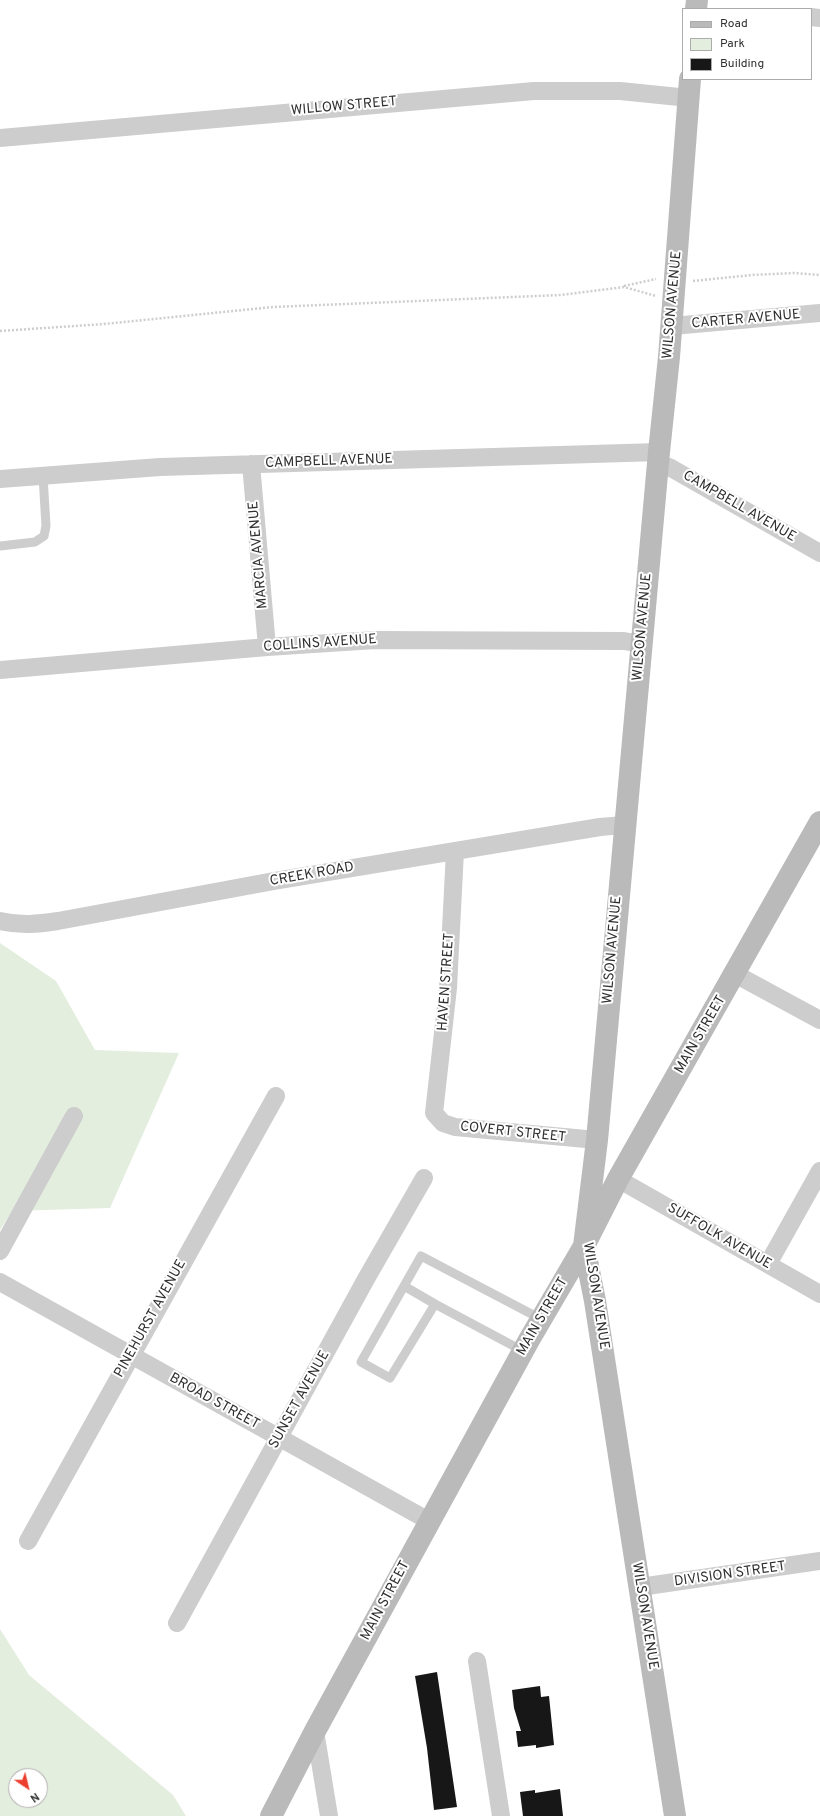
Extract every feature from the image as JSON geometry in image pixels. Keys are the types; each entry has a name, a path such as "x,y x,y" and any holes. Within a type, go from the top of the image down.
{"street":[{"name":"WILLOW STREET","path":"0,138 534,91 690,89"},
{"name":"WILSON AVENUE","path":"675,1816 595,1300 584,1246 597,1140 624,825 658,458 672,326 690,89"},
{"name":"CARTER AVENUE","path":"672,326 820,313"},
{"name":"CAMPBELL AVENUE","path":"0,479 160,467 251,464 658,458 672,468 820,553"},
{"name":"MARCIA AVENUE","path":"251,464 267,647"},
{"name":"COLLINS AVENUE","path":"0,670 267,647 375,640 624,641 641,644"},
{"name":"MAIN STREET","path":"271,1816 315,1731 429,1521 541,1319 584,1246 597,1217 618,1179 820,822"},
{"name":"CREEK ROAD","path":"0,921 14,925 28,925 58,921 274,881 600,827 624,825"},
{"name":"HAVEN STREET","path":"434,1113 448,988 455,851"},
{"path":"735,974 820,1020"},
{"name":"PINEHURST AVENUE","path":"28,1541 276,1096"},
{"name":"COVERT STREET","path":"434,1113 443,1123 455,1127 597,1140"},
{"path":"0,1251 74,1116"},
{"path":"768,1264 820,1171"},
{"name":"SUNSET AVENUE","path":"177,1623 424,1178"},
{"name":"SUFFOLK AVENUE","path":"618,1179 820,1294"},
{"name":"BROAD STREET","path":"0,1282 429,1521"},
{"name":"DIVISION STREET","path":"640,1587 820,1561"},
{"path":"477,1661 501,1816"},
{"path":"315,1731 329,1816"}],"lane":[{"path":"0,546 35,542 44,536 46,526 43,476"},
{"path":"435,1304 390,1378 361,1362 421,1256 541,1319"},
{"path":"404,1286 523,1351"}],"path":[{"path":"692,281 696,282 752,275 794,273 820,275"},
{"path":"0,331 104,324 274,307 560,295 620,287 640,281 663,278"},
{"path":"620,287 633,288 660,298"}],"green space":[{"path":"0,943 56,981 95,1050 179,1053 110,1208 12,1211 0,1230"},
{"path":"0,1629 29,1675 173,1795 186,1816 0,1816"}],"building":[{"path":"437,1672 457,1807 434,1810 427,1748 415,1676"},
{"path":"540,1686 541,1697 549,1696 554,1745 536,1748 536,1745 518,1747 516,1731 521,1731 514,1708 512,1690"},
{"path":"560,1789 563,1816 523,1816 520,1792 535,1790 535,1793"}]}
